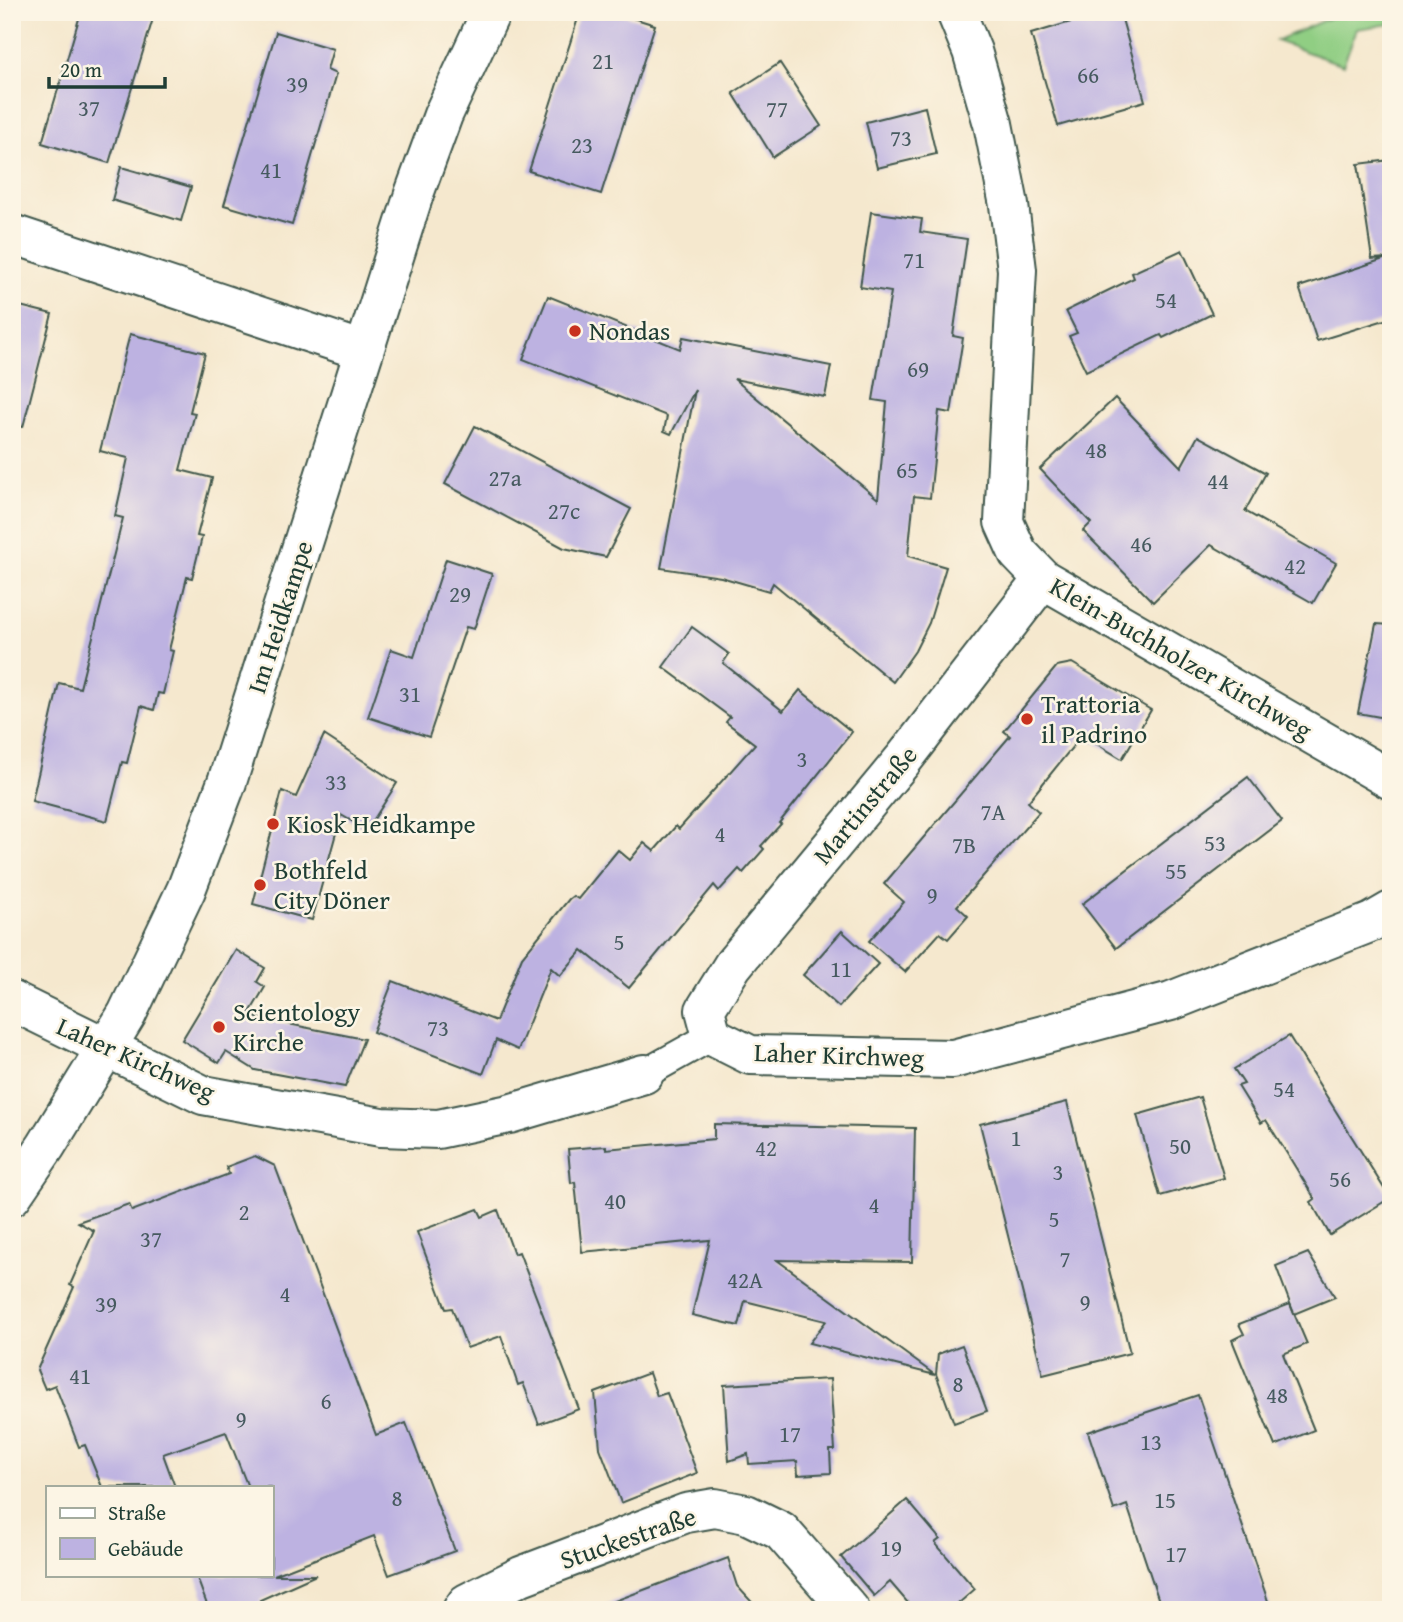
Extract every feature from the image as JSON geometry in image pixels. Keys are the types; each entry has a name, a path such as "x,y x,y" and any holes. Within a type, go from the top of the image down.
{"street":[{"name":"Im Heidkampe","path":"12,1196 106,1048 149,972 186,890 227,782 414,194 443,115 491,12"},
{"name":"Klein-Buchholzer Kirchweg","path":"956,12 972,51 993,124 1009,205 1017,270 1004,522 1018,552 1043,579 1391,780"},
{"path":"12,233 364,351"},
{"name":"Martinstraße","path":"712,1036 705,1010 733,965 903,760 1043,579"},
{"name":"Laher Kirchweg","path":"12,1001 203,1095 381,1127 438,1129 509,1114 644,1074 712,1036 750,1055 953,1059 1171,1001 1372,922 1391,911"},
{"name":"Stuckestraße","path":"462,1610 467,1602 521,1576 686,1513 715,1508 746,1514 780,1531 850,1610"}],"green space":[{"path":"1343,12 1391,12 1391,24 1357,29 1343,65 1276,41"}],"building":[{"path":"81,12 155,12 109,163 42,143"},
{"path":"580,12 614,12 655,25 601,194 529,171"},
{"path":"1072,12 1120,12 1145,101 1058,126 1031,34 1074,21"},
{"path":"276,32 333,49 327,70 336,74 292,225 224,205"},
{"path":"780,63 821,126 773,157 733,93"},
{"path":"925,107 936,154 877,168 866,122"},
{"path":"1391,160 1391,318 1317,341 1299,287 1387,258 1372,259 1358,164"},
{"path":"121,167 191,187 181,221 112,200"},
{"path":"871,212 922,219 920,232 967,239 953,336 963,338 951,413 939,411 930,498 914,496 908,556 946,567 929,623 915,651 893,682 773,583 769,591 721,577 661,568 695,390 671,434 664,431 667,416 523,359 548,296 680,349 683,337 831,366 825,397 734,379 878,499 887,402 873,400 891,292 860,287"},
{"path":"1182,250 1212,314 1086,371 1069,336 1077,333 1066,311 1134,278 1132,273"},
{"path":"12,304 52,314 23,427 12,426"},
{"path":"130,334 205,353 190,412 195,413 180,470 212,478 197,536 202,537 192,578 187,577 169,650 173,651 163,694 158,693 154,710 141,706 127,763 122,762 107,821 32,801 59,683 80,688 123,518 115,516 128,458 100,451"},
{"path":"1115,398 1181,467 1198,436 1266,473 1245,511 1336,563 1313,603 1211,545 1153,602 1083,531 1091,523 1040,469"},
{"path":"475,426 631,509 606,557 564,548 445,484"},
{"path":"446,559 492,574 474,629 466,627 429,737 368,717 391,649 414,657"},
{"path":"1376,624 1391,625 1391,719 1358,713"},
{"path":"692,627 729,654 723,663 783,711 800,690 852,732 761,846 764,849 743,873 739,869 719,891 714,885 629,988 582,950 560,976 551,968 518,1050 496,1040 483,1074 373,1032 393,981 496,1021 522,957 569,899 573,896 578,899 618,850 630,860 644,843 654,851 676,826 679,829 755,744 726,722 730,717 663,667"},
{"path":"1072,663 1151,710 1122,759 1082,735 1028,802 1039,812 957,906 968,916 948,939 940,933 905,972 869,941 904,902 884,884 1010,736 1004,731 1057,666"},
{"path":"324,735 397,783 367,830 341,815 312,920 253,904 282,791 296,797"},
{"path":"1248,777 1282,821 1116,948 1082,904"},
{"path":"842,931 878,964 839,1007 803,975"},
{"path":"236,950 265,968 257,982 265,987 248,1016 364,1039 345,1087 255,1070 226,1052 219,1063 182,1040"},
{"path":"1289,1036 1390,1198 1330,1235 1311,1202 1315,1199 1291,1160 1266,1120 1261,1123 1238,1086 1244,1084 1234,1069"},
{"path":"1200,1097 1224,1178 1160,1196 1137,1115"},
{"path":"1067,1102 1130,1353 1043,1375 980,1124"},
{"path":"714,1124 915,1128 912,1262 777,1260 935,1375 809,1343 826,1321 745,1301 739,1326 692,1315 710,1240 582,1252 575,1182 571,1183 568,1149 606,1146 606,1149 714,1139"},
{"path":"255,1156 275,1166 376,1435 406,1423 455,1551 389,1575 374,1536 274,1575 316,1575 260,1600 264,1610 209,1610 196,1576 273,1576 273,1486 248,1486 226,1432 163,1454 175,1486 102,1486 85,1445 79,1447 55,1385 45,1389 37,1370 74,1287 70,1285 94,1231 78,1222 129,1204 132,1211 229,1174 226,1167"},
{"path":"478,1209 482,1217 498,1210 514,1254 519,1252 579,1409 539,1424 523,1383 518,1385 501,1336 467,1348 452,1308 446,1309 417,1232"},
{"path":"1308,1253 1335,1297 1294,1314 1276,1266"},
{"path":"1290,1304 1307,1344 1283,1354 1314,1430 1275,1446 1232,1340 1244,1334 1239,1324"},
{"path":"962,1345 987,1411 954,1423 936,1374 938,1354"},
{"path":"649,1373 657,1396 667,1393 697,1473 621,1503 600,1448 595,1393"},
{"path":"830,1379 835,1450 830,1450 831,1473 798,1475 797,1461 749,1464 748,1454 729,1461 724,1385"},
{"path":"1198,1395 1271,1610 1162,1610 1127,1505 1114,1510 1088,1432"},
{"path":"907,1500 940,1539 935,1543 975,1589 951,1610 914,1610 890,1582 874,1596 841,1557"},
{"path":"728,1558 737,1586 759,1610 599,1610 599,1607"}],"place":[{"name":"Nondas","path":"575,331"},
{"name":"Trattoria il Padrino","path":"1027,719"},
{"name":"Kiosk Heidkampe","path":"273,824"},
{"name":"Bothfeld City Döner","path":"260,885"},
{"name":"Scientology Kirche","path":"219,1027"}]}
